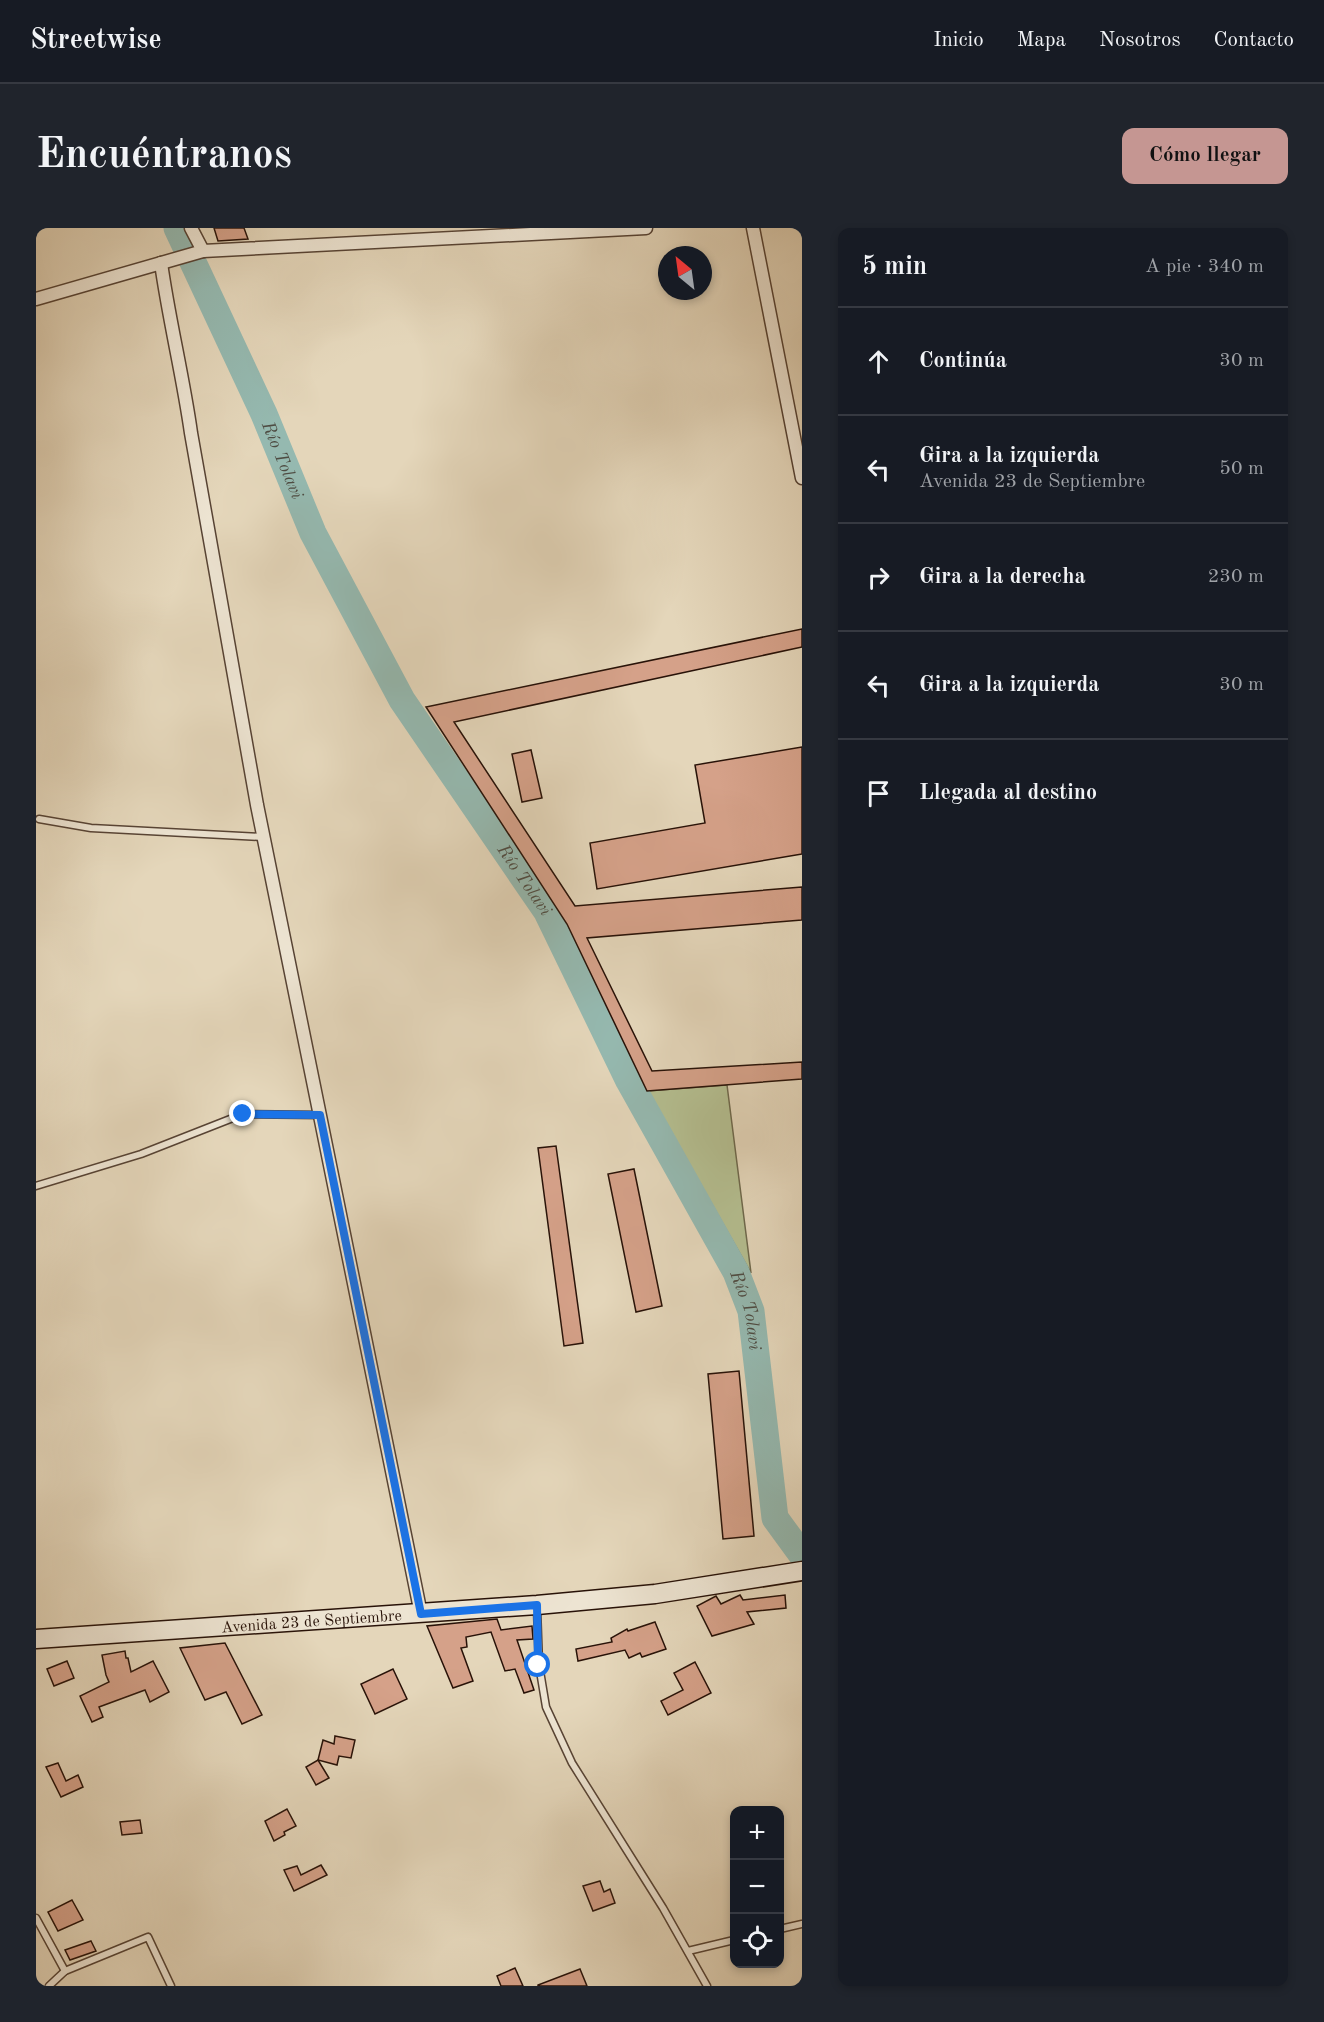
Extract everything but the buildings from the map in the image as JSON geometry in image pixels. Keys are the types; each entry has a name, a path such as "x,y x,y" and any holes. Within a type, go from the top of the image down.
{"main road":[{"name":"Avenida 23 de Septiembre","path":"36,1639 537,1605 655,1594 802,1571"}],"street":[{"path":"191,228 198,251"},
{"path":"36,299 198,251 645,228"},
{"path":"753,228 796,416 802,478"},
{"path":"161,263 264,837 421,1614"}],"lane":[{"path":"39,819 91,828 264,837"},
{"path":"36,1185 141,1154 243,1114 320,1115"},
{"path":"537,1605 538,1665 546,1707 572,1763 663,1908 707,1986"},
{"path":"36,1918 65,1971"},
{"path":"784,1928 802,1924"},
{"path":"49,1986 65,1971 148,1937 171,1986"},
{"path":"688,1951 730,1941"}],"green space":[{"path":"727,1085 751,1273 647,1091"}],"waterway":[{"name":"Río Tolavi","path":"177,228 264,414 313,533 402,700 547,912 629,1081 736,1272 751,1311 775,1518 802,1555"}],"route":[{"path":"243,1114 320,1115 421,1614 537,1605 538,1665"}]}
